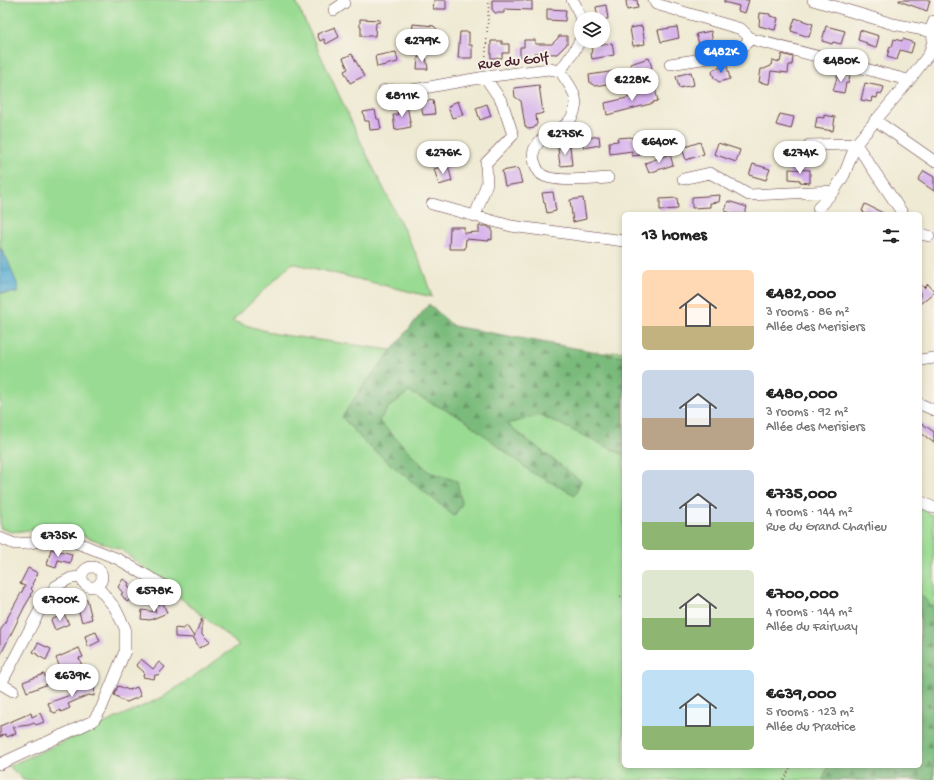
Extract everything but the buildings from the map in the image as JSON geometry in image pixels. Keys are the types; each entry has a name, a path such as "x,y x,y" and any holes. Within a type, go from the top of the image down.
{"street":[{"path":"334,10 344,2 344,0"},
{"path":"572,0 578,12"},
{"path":"654,0 656,4 741,29 751,39 904,79 908,82"},
{"path":"813,0 893,24 934,28 929,54 908,82 856,144 844,175 834,191 818,208"},
{"path":"670,64 734,54 751,39"},
{"name":"Rue du Golf","path":"384,90 407,91 485,77 549,69 560,71 576,48"},
{"path":"560,71 570,85 576,99 576,108 573,117 566,125 541,140 534,149 533,158 536,167 542,174 564,180 608,178"},
{"path":"475,216 487,184 486,162 513,135 502,102 485,77"},
{"path":"875,120 934,161"},
{"path":"809,145 856,144"},
{"path":"856,144 902,212"},
{"path":"683,179 710,173 749,195 834,191"},
{"path":"432,204 511,226 622,241"},
{"path":"922,360 934,358"},
{"path":"922,405 934,410"},
{"path":"922,502 934,508"},
{"path":"0,538 15,544 30,543 52,538 63,538 118,560 174,592"},
{"path":"96,568 103,553"},
{"path":"90,567 96,568 101,572 101,583 94,588 87,586 82,581 84,570 90,567"},
{"path":"13,691 1,684 43,604 56,586 71,578 82,577"},
{"path":"0,764 94,721 101,709 124,651 125,628 116,608 97,586"}],"path":[{"path":"485,77 489,0"},
{"path":"784,780 790,768"}],"green space":[{"path":"0,0 295,0 365,151 420,262 432,297 292,263 232,321 276,334 498,365 622,351 622,768 922,768 922,508 934,517 934,780 23,780 9,766 163,697 239,645 122,550 59,527 11,532 0,528 0,293 17,293 8,261 0,247"},
{"path":"429,304 453,326 622,357 622,454 541,415 507,424 581,481 575,495 531,472 462,418 409,392 389,407 379,421 429,472 457,481 462,504 454,516 365,443 342,417 363,386"},
{"path":"922,596 934,608 934,780 823,780 827,768 922,768"}],"water":[{"path":"0,247 8,261 18,286 17,293 0,293"}]}
